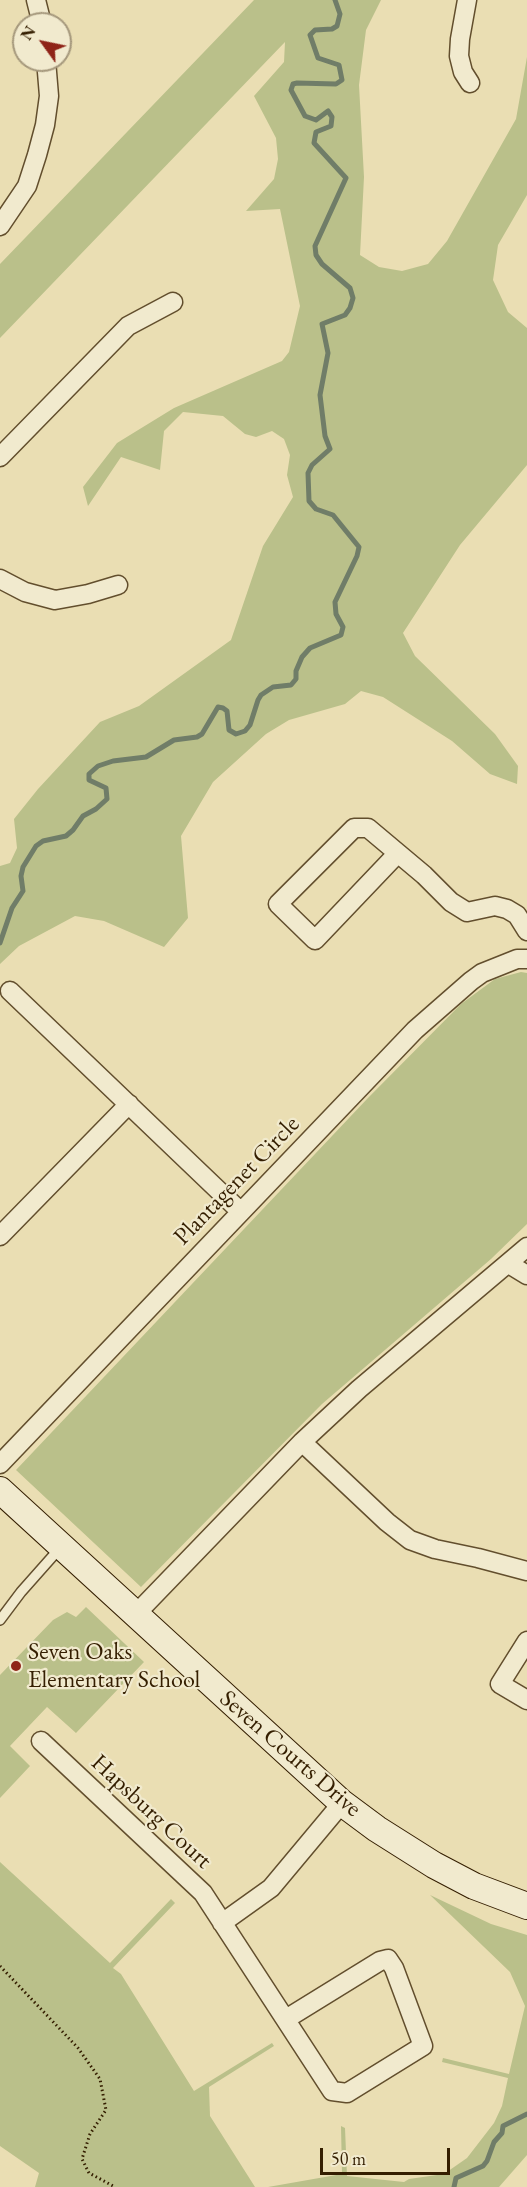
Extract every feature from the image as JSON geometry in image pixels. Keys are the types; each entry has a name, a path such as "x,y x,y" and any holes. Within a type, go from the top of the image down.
{"street":[{"path":"467,0 459,57 463,72 470,83"},
{"path":"0,226 27,186 37,155 45,125 48,96 47,72"},
{"path":"0,457 128,326 173,302"},
{"path":"0,579 25,592 55,600 88,594 118,585"},
{"path":"397,854 315,940 278,904 354,828 368,828 424,875 451,902 467,912 495,906 507,909 517,915 527,931"},
{"name":"Plantagenet Circle","path":"0,1464 415,1030 452,996 482,973 517,959 527,959"},
{"path":"10,991 241,1212"},
{"path":"0,1236 129,1104"},
{"path":"135,1615 302,1442 358,1389 527,1247"},
{"path":"509,1264 527,1275"},
{"path":"302,1442 387,1522 410,1540 435,1549 527,1571"},
{"name":"Seven Courts Drive","path":"0,1490 342,1803 377,1829 434,1865 474,1886 527,1906"},
{"path":"527,1641 500,1684 527,1700"},
{"name":"Hapsburg Court","path":"41,1740 203,1893 332,2091 348,2093 423,2046 394,1968 388,1959 380,1961 286,2019"},
{"path":"222,1923 271,1888 342,1803"}],"lane":[{"path":"1,1616 62,1546"}],"path":[{"path":"0,1966 78,2048 100,2079 106,2110 90,2134 82,2159 89,2174 115,2187"}],"green space":[{"path":"254,0 381,0 366,30 359,85 364,177 360,255 379,267 402,271 428,264 447,241 516,119 527,57 527,195 498,245 493,280 508,312 527,328 527,465 460,545 403,633 415,656 495,734 518,766 517,784 490,774 452,741 383,697 361,691 345,704 289,720 266,734 213,782 181,836 188,918 164,947 104,921 75,916 19,946 0,964 0,866 10,863 17,848 14,819 38,789 100,722 139,706 231,640 263,546 293,497 287,475 290,455 284,439 272,431 256,437 245,434 223,416 183,412 164,431 160,470 121,457 88,506 83,487 117,443 174,408 282,361 289,352 300,306 280,209 246,211 274,179 278,159 276,138 254,96 284,62 285,42 0,338 0,264"},
{"path":"521,972 527,973 527,1224 491,1259 322,1404 141,1587 16,1470 367,1099 461,1004 495,979"},
{"path":"86,1607 144,1662 76,1733 47,1707 10,1746 30,1766 0,1798 0,1675 53,1620 67,1612 76,1617"},
{"path":"0,1862 110,1963 171,1899 175,1903 113,1968 121,1974 194,2091 272,2043 274,2046 209,2087 210,2116 255,2187 35,2187 39,2173 0,2146"},
{"path":"430,1895 491,1924 527,1935 527,2155 499,2187 268,2187 342,2174 341,2126 345,2128 347,2176 404,2182 409,2179 444,2174 467,2158 494,2123 502,2106 508,2078 442,2062 443,2058 509,2074 525,2006 510,1972"}],"waterway":[{"path":"0,943 12,908 23,891 21,876 23,867 36,846 43,841 66,836 83,816 96,809 107,799 106,788 89,780 89,774 98,766 113,761 146,757 174,740 197,737 202,734 218,707 227,711 229,730 236,734 245,731 250,725 261,695 273,687 291,685 296,679 296,671 302,657 310,648 341,635 343,627 336,614 335,602 359,547 333,515 316,509 309,501 308,473 312,465 330,449 325,436 320,395 328,353 322,324 345,315 353,298 350,288 322,264 316,255 315,246 346,178 314,143 316,132 331,126 332,117 328,111 316,120 305,116 291,90 293,84 297,83 336,84 342,80 339,65 318,58 310,35 315,30 332,29 337,26 340,14 335,0"},
{"path":"454,2187 456,2178 483,2166 494,2142 502,2133 503,2126 527,2114"}],"place":[{"name":"Seven Oaks Elementary School","path":"16,1666"}]}
